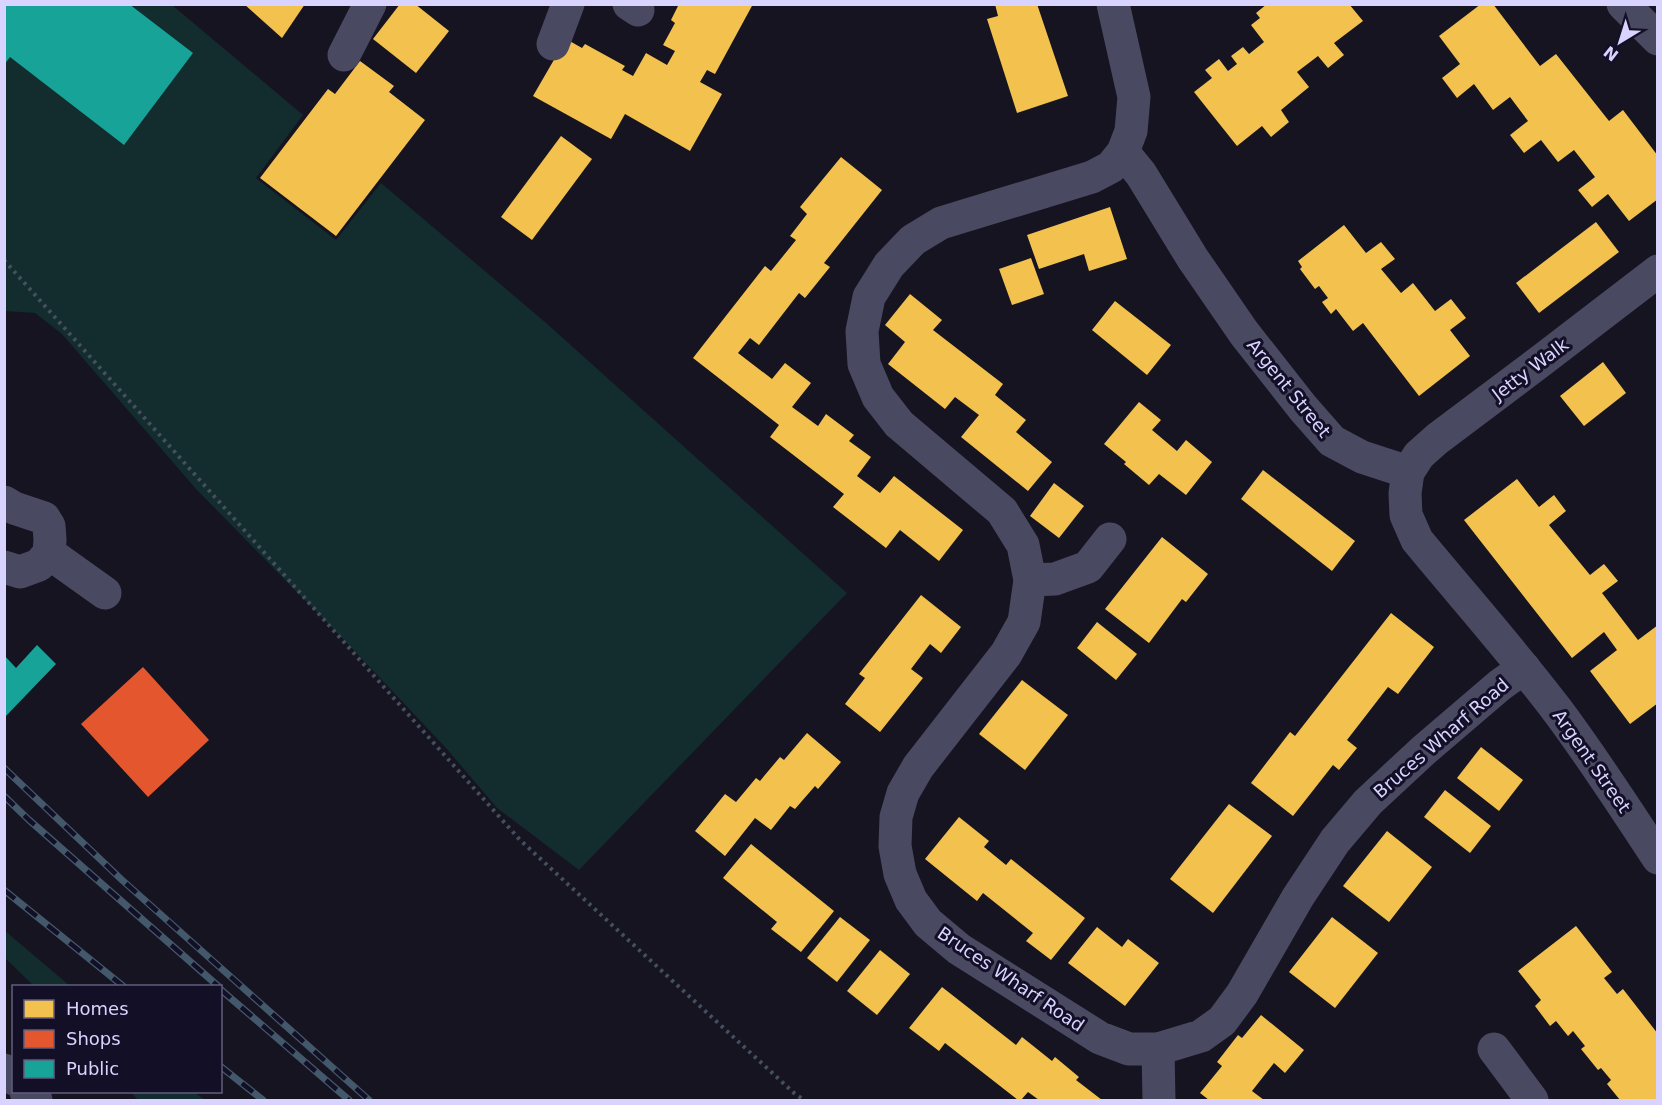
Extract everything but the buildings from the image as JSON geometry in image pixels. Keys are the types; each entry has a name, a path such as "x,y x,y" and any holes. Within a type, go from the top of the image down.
{"street":[{"path":"344,55 370,4"},
{"path":"553,44 568,4"},
{"path":"1113,4 1134,97 1131,131 1123,152"},
{"path":"1623,4 1658,39"},
{"name":"Argent Street","path":"1123,152 1141,174 1193,259 1244,333 1332,441 1362,457 1408,472 1405,493 1406,515 1417,540 1524,668 1592,757 1658,858"},
{"name":"Bruces Wharf Road","path":"1123,152 1111,167 1092,177 941,223 913,240 889,265 869,297 862,331 864,364 878,398 899,424 1002,511 1023,545 1030,580 1024,622 1006,654 918,767 903,793 896,817 895,846 900,874 912,900 928,923 959,949 1100,1038 1129,1049 1158,1050 1201,1036 1222,1021 1242,994 1298,897 1335,841 1368,802 1424,750 1500,685 1524,668"},
{"name":"Jetty Walk","path":"1408,472 1419,455 1437,439 1658,271"},
{"path":"4,502 14,508 44,518 49,525 50,540 49,552 39,565 20,572 4,567"},
{"path":"1030,580 1055,579 1088,567 1110,539"},
{"path":"49,552 105,593"},
{"path":"1494,1048 1532,1101"},
{"path":"1158,1050 1160,1101"}],"path":[{"path":"4,260 520,840 804,1101"}],"green space":[{"path":"4,5 172,5 303,115 256,178 336,240 381,183 545,322 847,593 579,870 497,808 446,748 346,642 196,489 62,334 35,313 5,311"},
{"path":"5,931 69,985 33,985 5,958"},
{"path":"132,1093 195,1093 205,1100 138,1100"}],"railway":[{"path":"4,768 122,880 369,1100"},
{"path":"4,796 217,985"},
{"path":"4,890 122,985"},
{"path":"222,991 349,1100"},
{"path":"222,1068 263,1100"}]}
